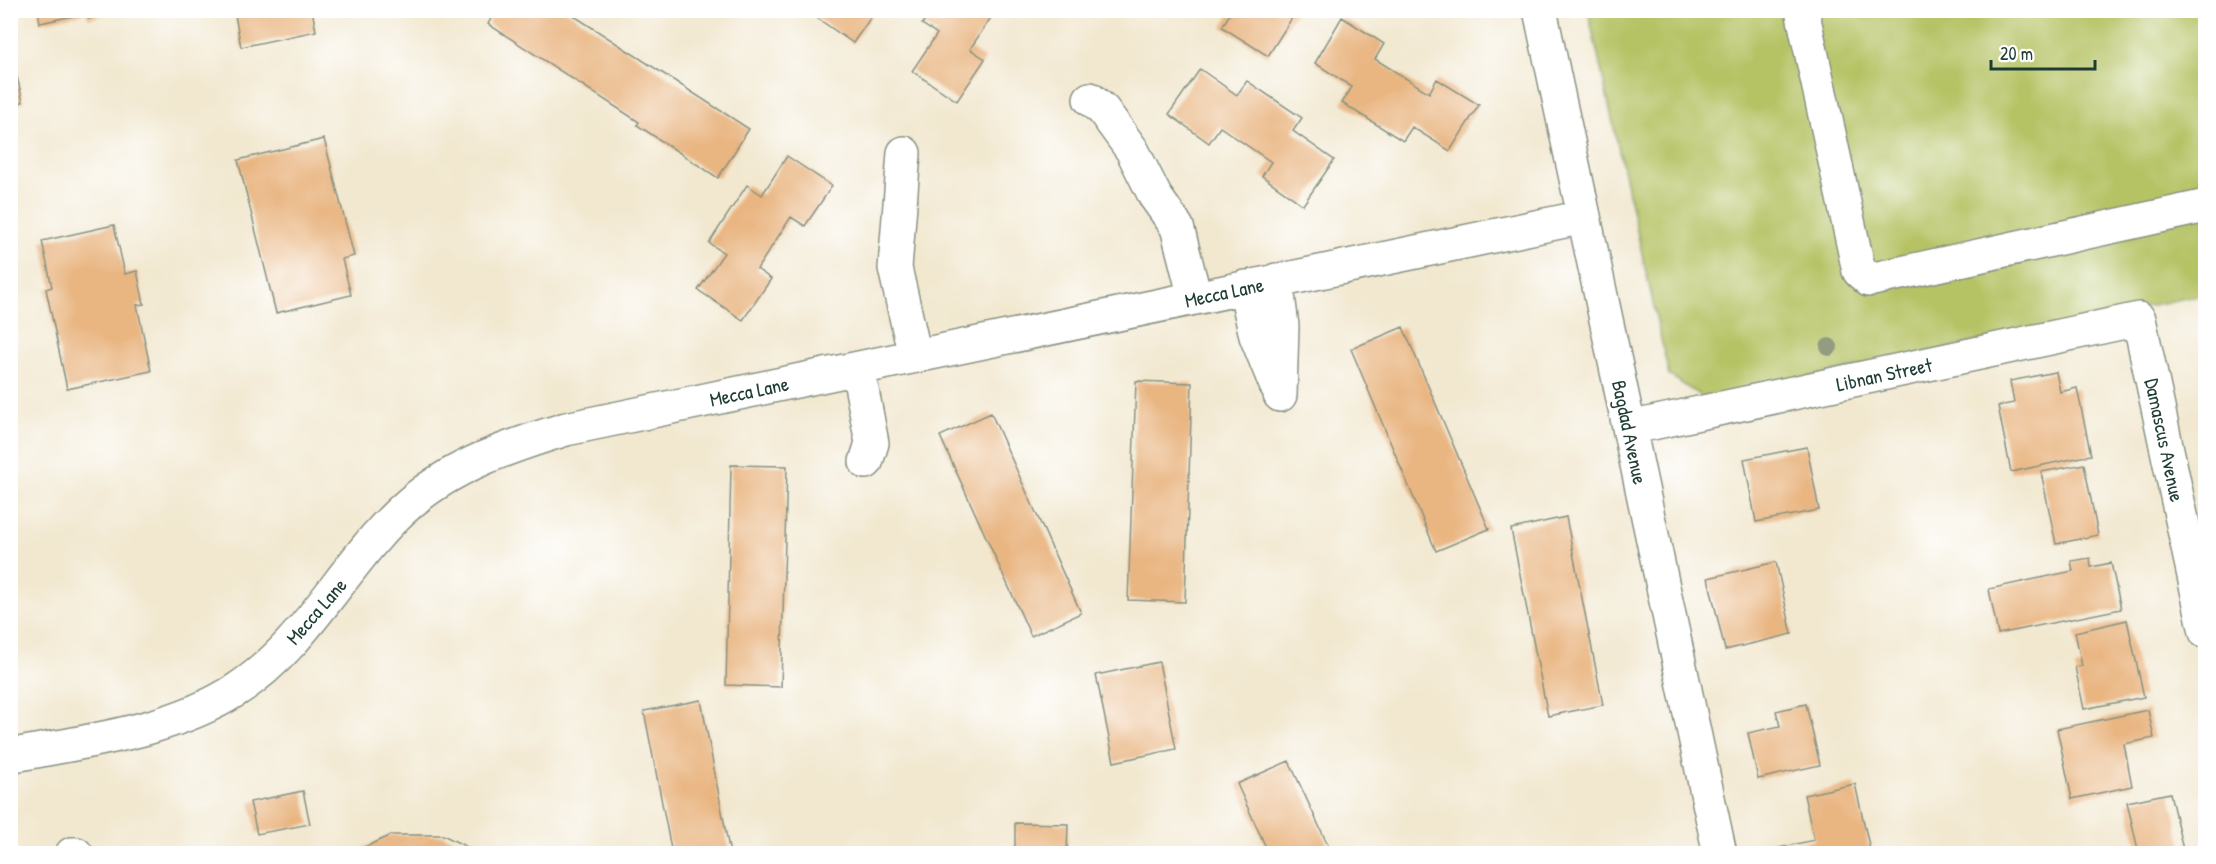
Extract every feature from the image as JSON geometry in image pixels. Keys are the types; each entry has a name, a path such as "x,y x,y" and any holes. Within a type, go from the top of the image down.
{"street":[{"name":"Bagdad Avenue","path":"1540,10 1720,854"},
{"path":"1802,10 1859,271 1869,279 2205,206"},
{"path":"1090,99 1103,110 1132,150 1155,196 1177,227 1187,300"},
{"path":"904,153 900,171 899,243 916,271 924,355"},
{"name":"Mecca Lane","path":"10,756 158,723 208,705 236,691 270,662 304,628 386,526 436,483 466,465 508,448 566,429 1584,217"},
{"name":"Libnan Street","path":"1629,428 2139,319"},
{"name":"Damascus Avenue","path":"2139,319 2196,540 2205,632"}],"green space":[{"path":"1588,11 2205,11 2205,294 1705,399 1669,375"}],"building":[{"path":"10,10 16,30 10,31"},
{"path":"38,10 120,11 88,19 87,13 40,23"},
{"path":"234,10 312,10 316,31 241,47"},
{"path":"496,10 565,10 749,129 718,178 637,125 639,122 488,24"},
{"path":"812,10 876,10 853,43 810,13"},
{"path":"931,10 996,10 970,49 985,59 957,101 912,71 937,34 922,24"},
{"path":"1232,10 1297,10 1268,56 1222,27"},
{"path":"1342,17 1384,44 1375,59 1429,93 1437,79 1479,105 1450,151 1412,127 1403,141 1342,103 1352,87 1315,63"},
{"path":"10,47 23,102 10,105"},
{"path":"1200,69 1237,95 1247,81 1302,118 1293,131 1334,160 1303,205 1262,176 1271,162 1220,127 1209,143 1169,114"},
{"path":"324,139 354,256 342,259 351,295 276,313 238,160"},
{"path":"787,156 832,186 805,226 791,217 757,269 771,279 743,320 698,290 724,253 709,243 747,185 762,195"},
{"path":"114,225 125,274 137,271 144,304 137,305 151,371 67,389 46,289 52,287 42,241"},
{"path":"1403,327 1489,529 1436,551 1351,349"},
{"path":"2056,372 2060,392 2077,388 2091,455 2011,472 1998,406 2014,403 2010,381"},
{"path":"1136,381 1192,383 1185,602 1128,600"},
{"path":"991,413 1081,613 1031,636 940,436"},
{"path":"1807,447 1819,510 1756,522 1744,459"},
{"path":"2084,464 2098,535 2056,544 2041,472"},
{"path":"731,465 787,466 781,687 726,685"},
{"path":"1566,517 1603,705 1548,716 1511,529"},
{"path":"2090,558 2091,567 2111,563 2121,609 1998,634 1989,589 2073,571 2071,561"},
{"path":"1776,562 1792,634 1725,650 1708,578"},
{"path":"2127,620 2144,697 2084,709 2075,667 2082,666 2075,632"},
{"path":"1159,662 1176,749 1114,762 1096,675"},
{"path":"701,700 730,854 672,854 644,711"},
{"path":"1806,704 1820,765 1758,779 1748,733 1780,726 1776,711"},
{"path":"2148,710 2154,738 2124,744 2132,786 2072,799 2057,729"},
{"path":"1289,761 1332,854 1269,854 1237,784"},
{"path":"1855,784 1871,854 1775,854 1774,849 1814,840 1804,795"},
{"path":"303,791 310,824 257,834 250,802"},
{"path":"2170,793 2184,854 2139,854 2127,802"},
{"path":"1015,823 1068,824 1067,854 1015,854"},
{"path":"391,835 443,835 481,854 350,854"}]}
